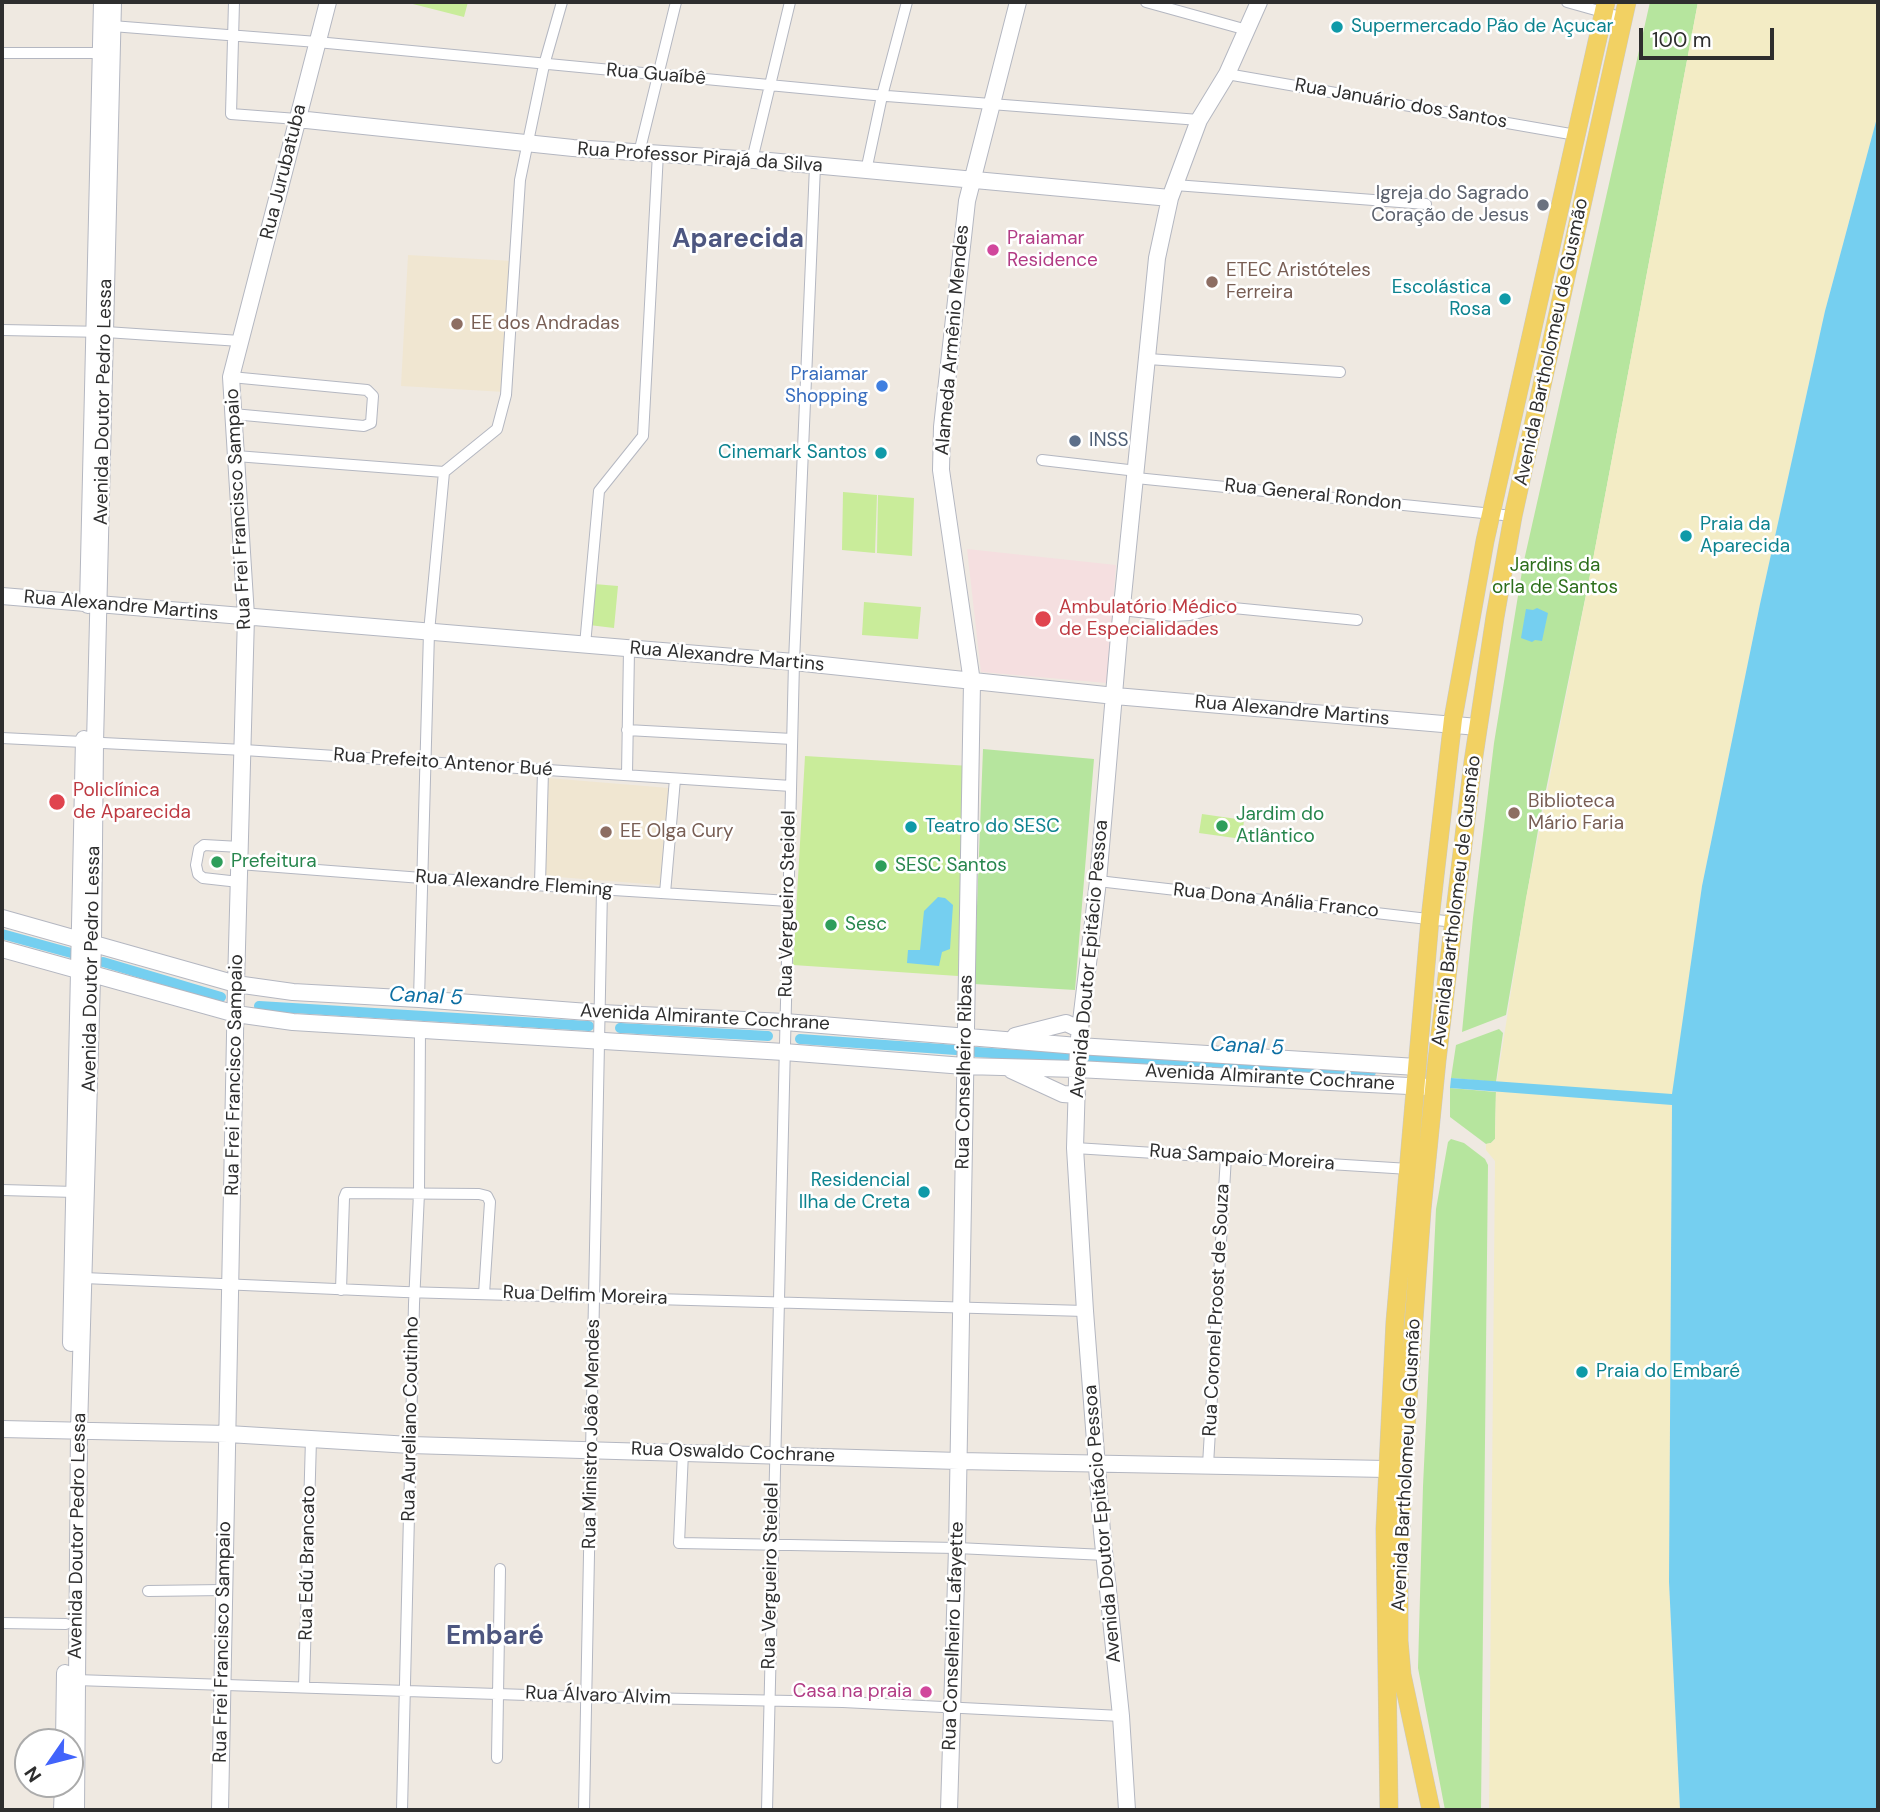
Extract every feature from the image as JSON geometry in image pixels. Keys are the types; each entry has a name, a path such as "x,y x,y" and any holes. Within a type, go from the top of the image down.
{"main road":[{"name":"Avenida Doutor Pedro Lessa","path":"100,332 102,2"},
{"name":"Avenida Doutor Pedro Lessa","path":"76,1810 75,1192 86,973 100,332 113,2"},
{"name":"Rua Jurubatuba","path":"240,341 328,2"},
{"name":"Alameda Armênio Mendes","path":"972,682 941,470 945,396 960,252 972,180 1018,2"},
{"name":"Avenida Doutor Epitácio Pessoa","path":"1126,1810 1121,1716 1085,1311 1075,1148 1079,1029 1098,881 1156,267 1172,191 1199,120 1227,74 1259,2"},
{"name":"Avenida Bartholomeu de Gusmão","path":"1389,1810 1387,1469 1395,1322 1430,919 1453,724 1468,624 1491,512 1604,7"},
{"name":"Avenida Bartholomeu de Gusmão","path":"1431,1810 1402,1675 1399,1585 1403,1469 1422,1209 1434,1088 1478,727 1495,617 1513,516 1625,10"},
{"name":"Rua Professor Pirajá da Silva","path":"297,119 639,153 752,160 972,180 1172,191"},
{"name":"Rua Frei Francisco Sampaio","path":"220,1810 246,616 231,377 240,341"},
{"name":"Rua Alexandre Martins","path":"2,596 794,662 1115,696 1478,727"},
{"name":"Rua Conselheiro Ribas","path":"959,1461 972,682"},
{"name":"Avenida Almirante Cochrane","path":"2,918 236,987 601,1015 1002,1039 1078,1058 1434,1088"},
{"name":"Avenida Almirante Cochrane","path":"2,949 236,1013 293,1022 784,1049 1002,1066 1078,1058 1417,1067"},
{"name":"Avenida Doutor Pedro Lessa","path":"64,1728 74,1429 84,1278 86,973"},
{"path":"1002,1039 1066,1023 1079,1029"},
{"path":"1002,1066 1063,1094 1077,1095"},
{"name":"Rua Oswaldo Cochrane","path":"2,1429 228,1434 410,1445 590,1448 959,1461 1387,1469"},
{"name":"Rua Conselheiro Lafayette","path":"949,1810 959,1461"}],"street":[{"path":"233,35 234,2"},
{"path":"236,456 444,472 497,429 506,395 520,180 544,65 562,2"},
{"path":"639,153 676,2"},
{"path":"752,160 790,2"},
{"path":"866,170 881,96 907,2"},
{"path":"1146,2 1247,30"},
{"path":"1567,2 1625,10"},
{"name":"Rua Guaíbê","path":"112,26 317,42 881,96 1199,120"},
{"name":"Rua Professor Pirajá da Silva","path":"233,35 231,114 297,119"},
{"path":"2,53 100,53"},
{"name":"Rua Januário dos Santos","path":"1227,74 1576,135"},
{"path":"585,645 599,491 643,436 658,153"},
{"name":"Rua Vergueiro Steidel","path":"767,1810 794,662 815,166"},
{"path":"1172,191 1426,204"},
{"path":"2,330 100,332 240,341"},
{"path":"1148,359 1340,372"},
{"path":"231,377 367,390 373,396 371,423 364,426 233,414"},
{"name":"Rua General Rondon","path":"1042,460 1136,475 1513,516"},
{"path":"419,999 429,632 444,472"},
{"path":"1122,610 1174,616 1223,607 1357,620"},
{"path":"627,775 629,649"},
{"path":"628,730 792,739"},
{"name":"Rua Prefeito Antenor Bué","path":"2,738 244,750 791,786"},
{"path":"540,884 543,770"},
{"path":"665,893 675,779"},
{"path":"239,882 203,878 198,874 196,865 199,849 204,845 240,847"},
{"name":"Rua Alexandre Fleming","path":"239,864 789,901"},
{"name":"Rua Dona Anália Franco","path":"1098,881 1454,922"},
{"name":"Rua Ministro João Mendes","path":"584,1810 602,889"},
{"name":"Rua Aureliano Coutinho","path":"402,1810 414,1293 419,1193 420,1028"},
{"name":"Rua Sampaio Moreira","path":"1075,1148 1409,1169"},
{"name":"Rua Coronel Proost de Souza","path":"1208,1465 1226,1156"},
{"path":"2,1190 75,1192"},
{"path":"341,1290 346,1193 419,1193 487,1196 490,1202 484,1294"},
{"name":"Rua Delfim Moreira","path":"84,1278 414,1293 1085,1311"},
{"name":"Rua Edú Brancato","path":"304,1687 311,1439"},
{"path":"683,1452 679,1543 957,1548 1105,1555"},
{"path":"497,1758 500,1569"},
{"path":"148,1591 224,1590"},
{"path":"2,1623 66,1624"},
{"name":"Rua Álvaro Alvim","path":"76,1680 587,1697 768,1700 1121,1716"}],"shaded area":[{"name":"EE dos Andradas","path":"408,255 513,261 505,392 401,386"},
{"name":"Ambulatório Médico de Especialidades","path":"967,549 1116,565 1107,683 981,672"},
{"name":"EE Olga Cury","path":"548,778 669,788 660,885 545,876"}],"green space":[{"path":"405,2 468,2 464,17"},
{"name":"Jardins da orla de Santos","path":"1650,2 1698,2 1591,570 1540,819 1506,1015 1462,1032 1494,743 1523,565"},
{"path":"843,492 877,495 875,553 842,550"},
{"path":"878,495 914,498 912,556 877,553"},
{"path":"594,584 618,586 614,628 589,625"},
{"path":"864,602 921,607 918,639 862,635"},
{"path":"983,749 1094,759 1075,990 974,984"},
{"name":"SESC Santos","path":"805,756 970,766 958,976 793,965"},
{"name":"Jardim do Atlântico","path":"1202,814 1244,820 1242,839 1199,833"},
{"path":"1499,1029 1503,1033 1496,1082 1451,1078 1456,1045"},
{"path":"1450,1088 1496,1092 1495,1139 1491,1143 1486,1144 1450,1117"},
{"path":"1451,1139 1464,1143 1485,1159 1488,1165 1481,1810 1445,1810 1418,1668 1423,1486 1436,1209 1448,1142"}],"sand":[{"name":"Praia da Aparecida","path":"1698,2 1878,2 1878,114 1825,311 1760,604 1702,886 1672,1099 1669,1582 1680,1810 1489,1810 1495,1161 1486,1150 1486,1144 1495,1139 1496,1087 1526,898"}],"water":[{"path":"1878,114 1878,1810 1680,1810 1669,1582 1672,1105 1450,1088 1451,1078 1672,1094 1702,886 1760,604 1825,311"},
{"path":"1537,608 1548,613 1542,641 1532,642 1521,638 1526,609"},
{"path":"938,897 945,898 953,905 950,949 942,952 939,966 907,963 908,950 920,950 924,911"}],"waterway":[{"name":"Canal 5","path":"2,934 71,953"},
{"name":"Canal 5","path":"103,962 221,997"},
{"name":"Canal 5","path":"259,1006 589,1026"},
{"name":"Canal 5","path":"620,1028 768,1036"},
{"name":"Canal 5","path":"800,1039 956,1050"},
{"name":"Canal 5","path":"976,1052 1067,1058"},
{"name":"Canal 5","path":"1092,1059 1371,1072"}],"place":[{"name":"Supermercado Pão de Açucar","path":"1337,27"},
{"name":"Igreja do Sagrado Coração de Jesus","path":"1543,205"},
{"name":"Praiamar Residence","path":"993,250"},
{"name":"ETEC Aristóteles Ferreira","path":"1212,282"},
{"name":"Escolástica Rosa","path":"1505,299"},
{"name":"EE dos Andradas","path":"457,324"},
{"name":"Praiamar Shopping","path":"882,386"},
{"name":"INSS","path":"1075,441"},
{"name":"Cinemark Santos","path":"881,453"},
{"name":"Praia da Aparecida","path":"1686,536"},
{"name":"Ambulatório Médico de Especialidades","path":"1043,619"},
{"name":"Policlínica de Aparecida","path":"57,802"},
{"name":"Biblioteca Mário Faria","path":"1514,813"},
{"name":"Jardim do Atlântico","path":"1222,826"},
{"name":"Teatro do SESC","path":"911,827"},
{"name":"EE Olga Cury","path":"606,832"},
{"name":"Prefeitura","path":"217,862"},
{"name":"SESC Santos","path":"881,866"},
{"name":"Sesc","path":"831,925"},
{"name":"Residencial Ilha de Creta","path":"924,1192"},
{"name":"Praia do Embaré","path":"1582,1372"},
{"name":"Casa na praia","path":"926,1692"}],"district":[{"name":"Aparecida","path":"738,240"},
{"name":"Embaré","path":"495,1637"}]}
